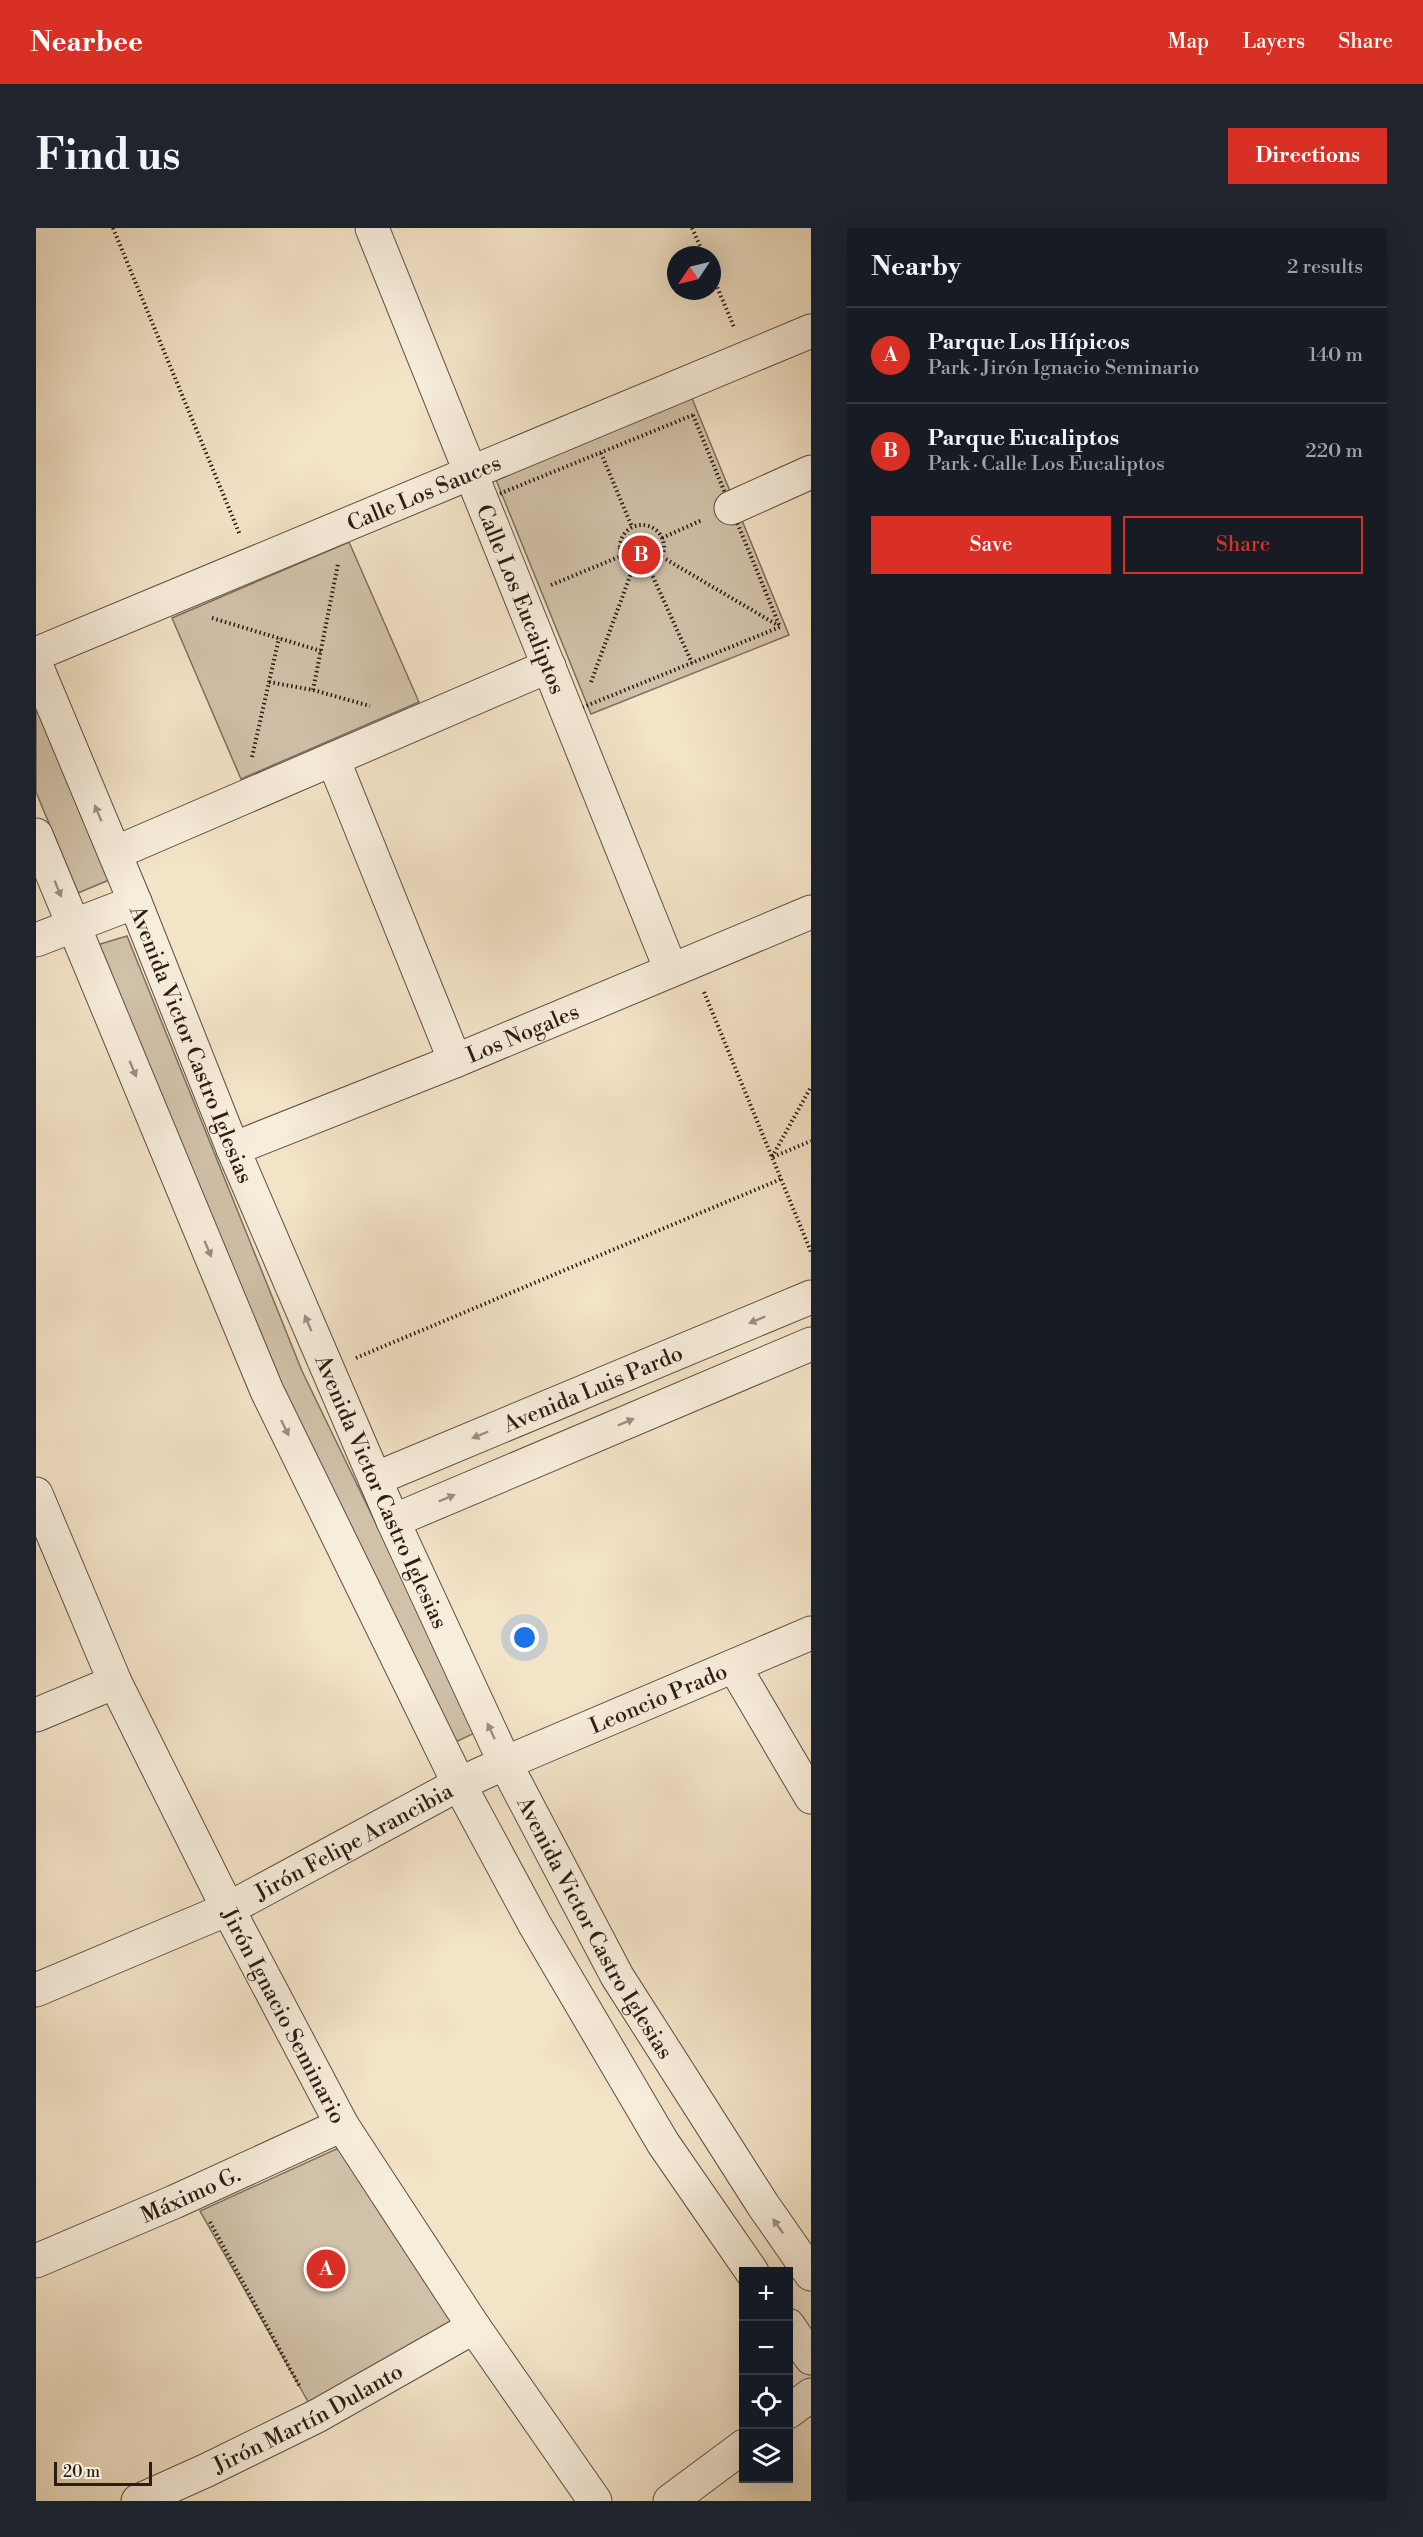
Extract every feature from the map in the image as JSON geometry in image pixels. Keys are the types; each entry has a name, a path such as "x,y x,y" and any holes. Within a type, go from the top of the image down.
{"street":[{"name":"Calle Los Eucaliptos","path":"372,228 549,666 578,706 682,966"},
{"name":"Calle Los Sauces","path":"36,654 811,332"},
{"path":"721,512 811,472"},
{"name":"Avenida Victor Castro Iglesias","path":"36,665 135,902 233,1149 393,1521 505,1762 617,1976 763,2205 811,2274"},
{"path":"115,853 549,666"},
{"path":"333,759 455,1060"},
{"path":"36,835 267,1391 459,1784 535,1925 663,2144 749,2267"},
{"path":"36,940 135,902"},
{"name":"Los Nogales","path":"233,1149 455,1060 811,912"},
{"name":"Avenida Luis Pardo","path":"375,1479 811,1297"},
{"name":"Avenida Luis Pardo","path":"393,1521 811,1344"},
{"name":"Jirón Ignacio Seminario","path":"36,1494 114,1682 228,1910 342,2125 474,2327 595,2501"},
{"name":"Leoncio Prado","path":"505,1762 811,1633"},
{"path":"734,1666 811,1797"},
{"path":"36,1715 114,1682"},
{"name":"Jirón Felipe Arancibia","path":"36,1990 228,1910 459,1784 505,1762"},
{"name":"Máximo G.","path":"36,2261 342,2125"},
{"name":"Jirón Martín Dulanto","path":"138,2501 317,2416 474,2327"},
{"path":"793,2331 811,2358"},
{"path":"793,2409 811,2395"},
{"path":"670,2501 739,2450"}],"path":[{"path":"113,228 252,564"},
{"path":"692,228 700,246"},
{"path":"721,297 746,358"},
{"path":"693,415 721,512 780,627 578,706 494,496 693,415"},
{"path":"601,452 632,527"},
{"path":"662,538 721,512"},
{"path":"313,690 346,525"},
{"path":"645,525 651,527 662,538 664,548 662,557 655,566 633,568 621,556 620,543 626,531 632,527 645,525"},
{"path":"534,592 621,556"},
{"path":"662,557 780,627"},
{"path":"589,686 633,568"},
{"path":"649,568 692,663"},
{"path":"160,602 321,651"},
{"path":"242,798 279,638"},
{"path":"269,682 313,690 422,721"},
{"path":"682,966 772,1157 811,1252"},
{"path":"772,1157 811,1087"},
{"path":"772,1157 811,1141"},
{"path":"328,1370 781,1179"},
{"path":"193,2193 317,2416"}],"shaded area":[{"path":"691,396 789,635 591,714 494,475"},
{"path":"349,542 419,702 241,779 172,618"},
{"path":"36,705 109,880 78,893 36,792"},
{"path":"127,936 302,1371 477,1732 449,1745 274,1372 97,945"},
{"path":"343,2146 456,2327 310,2405 200,2211"}],"place":[{"name":"Parque Eucaliptos","path":"641,555"},
{"name":"Parque Los Hípicos","path":"326,2269"}]}
